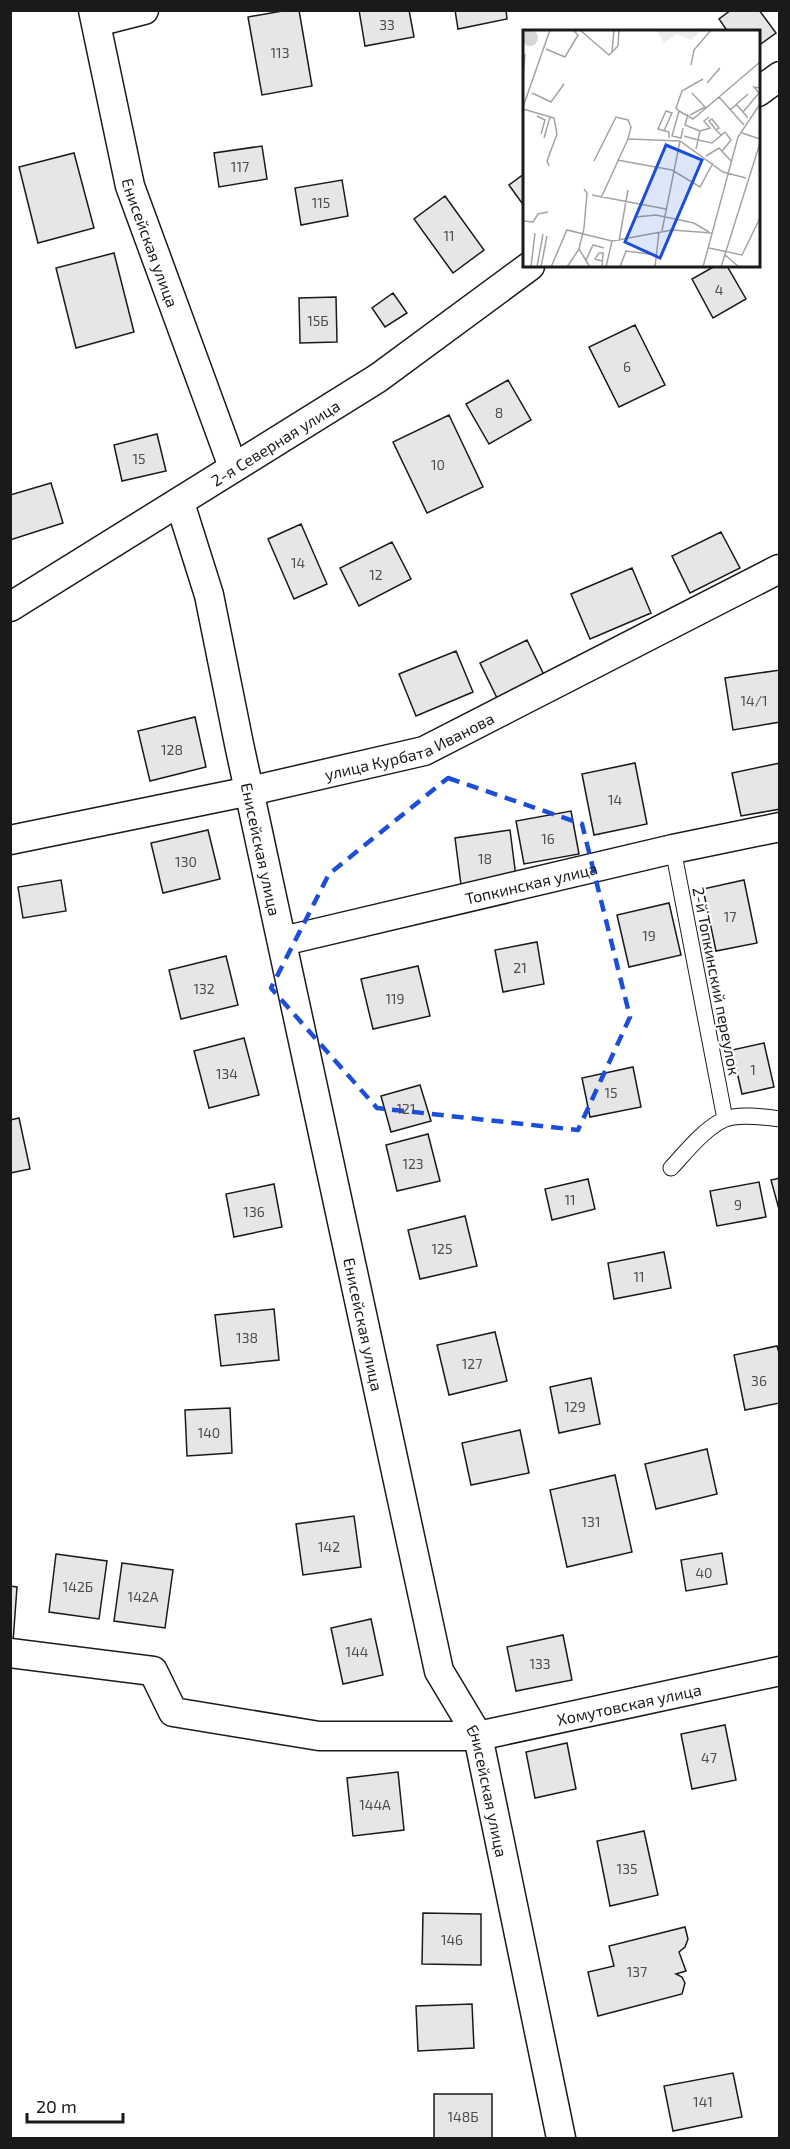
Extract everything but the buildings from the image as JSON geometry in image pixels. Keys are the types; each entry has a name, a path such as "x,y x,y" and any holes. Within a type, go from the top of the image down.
{"street":[{"path":"95,16 144,10"},
{"name":"Енисейская улица","path":"95,16 130,186 233,467"},
{"path":"760,91 780,76"},
{"name":"2-я Северная улица","path":"10,607 378,378 529,267"},
{"name":"Енисейская улица","path":"180,503 209,595 439,1671 478,1736 561,2139"},
{"name":"улица Курбата Иванова","path":"10,840 250,791 424,752 779,569"},
{"name":"Топкинская улица","path":"283,941 673,849 780,827"},
{"name":"Хомутовская улица","path":"10,1653 153,1671 173,1712 319,1736 478,1736 780,1671"}],"lane":[{"name":"2-й Топкинский переулок","path":"673,849 724,1119"},
{"path":"671,1168 699,1139 724,1119 758,1116 780,1119"}],"highlighted area":[{"path":"448,778 582,824 630,1017 578,1130 377,1108 271,988 329,874"}]}
